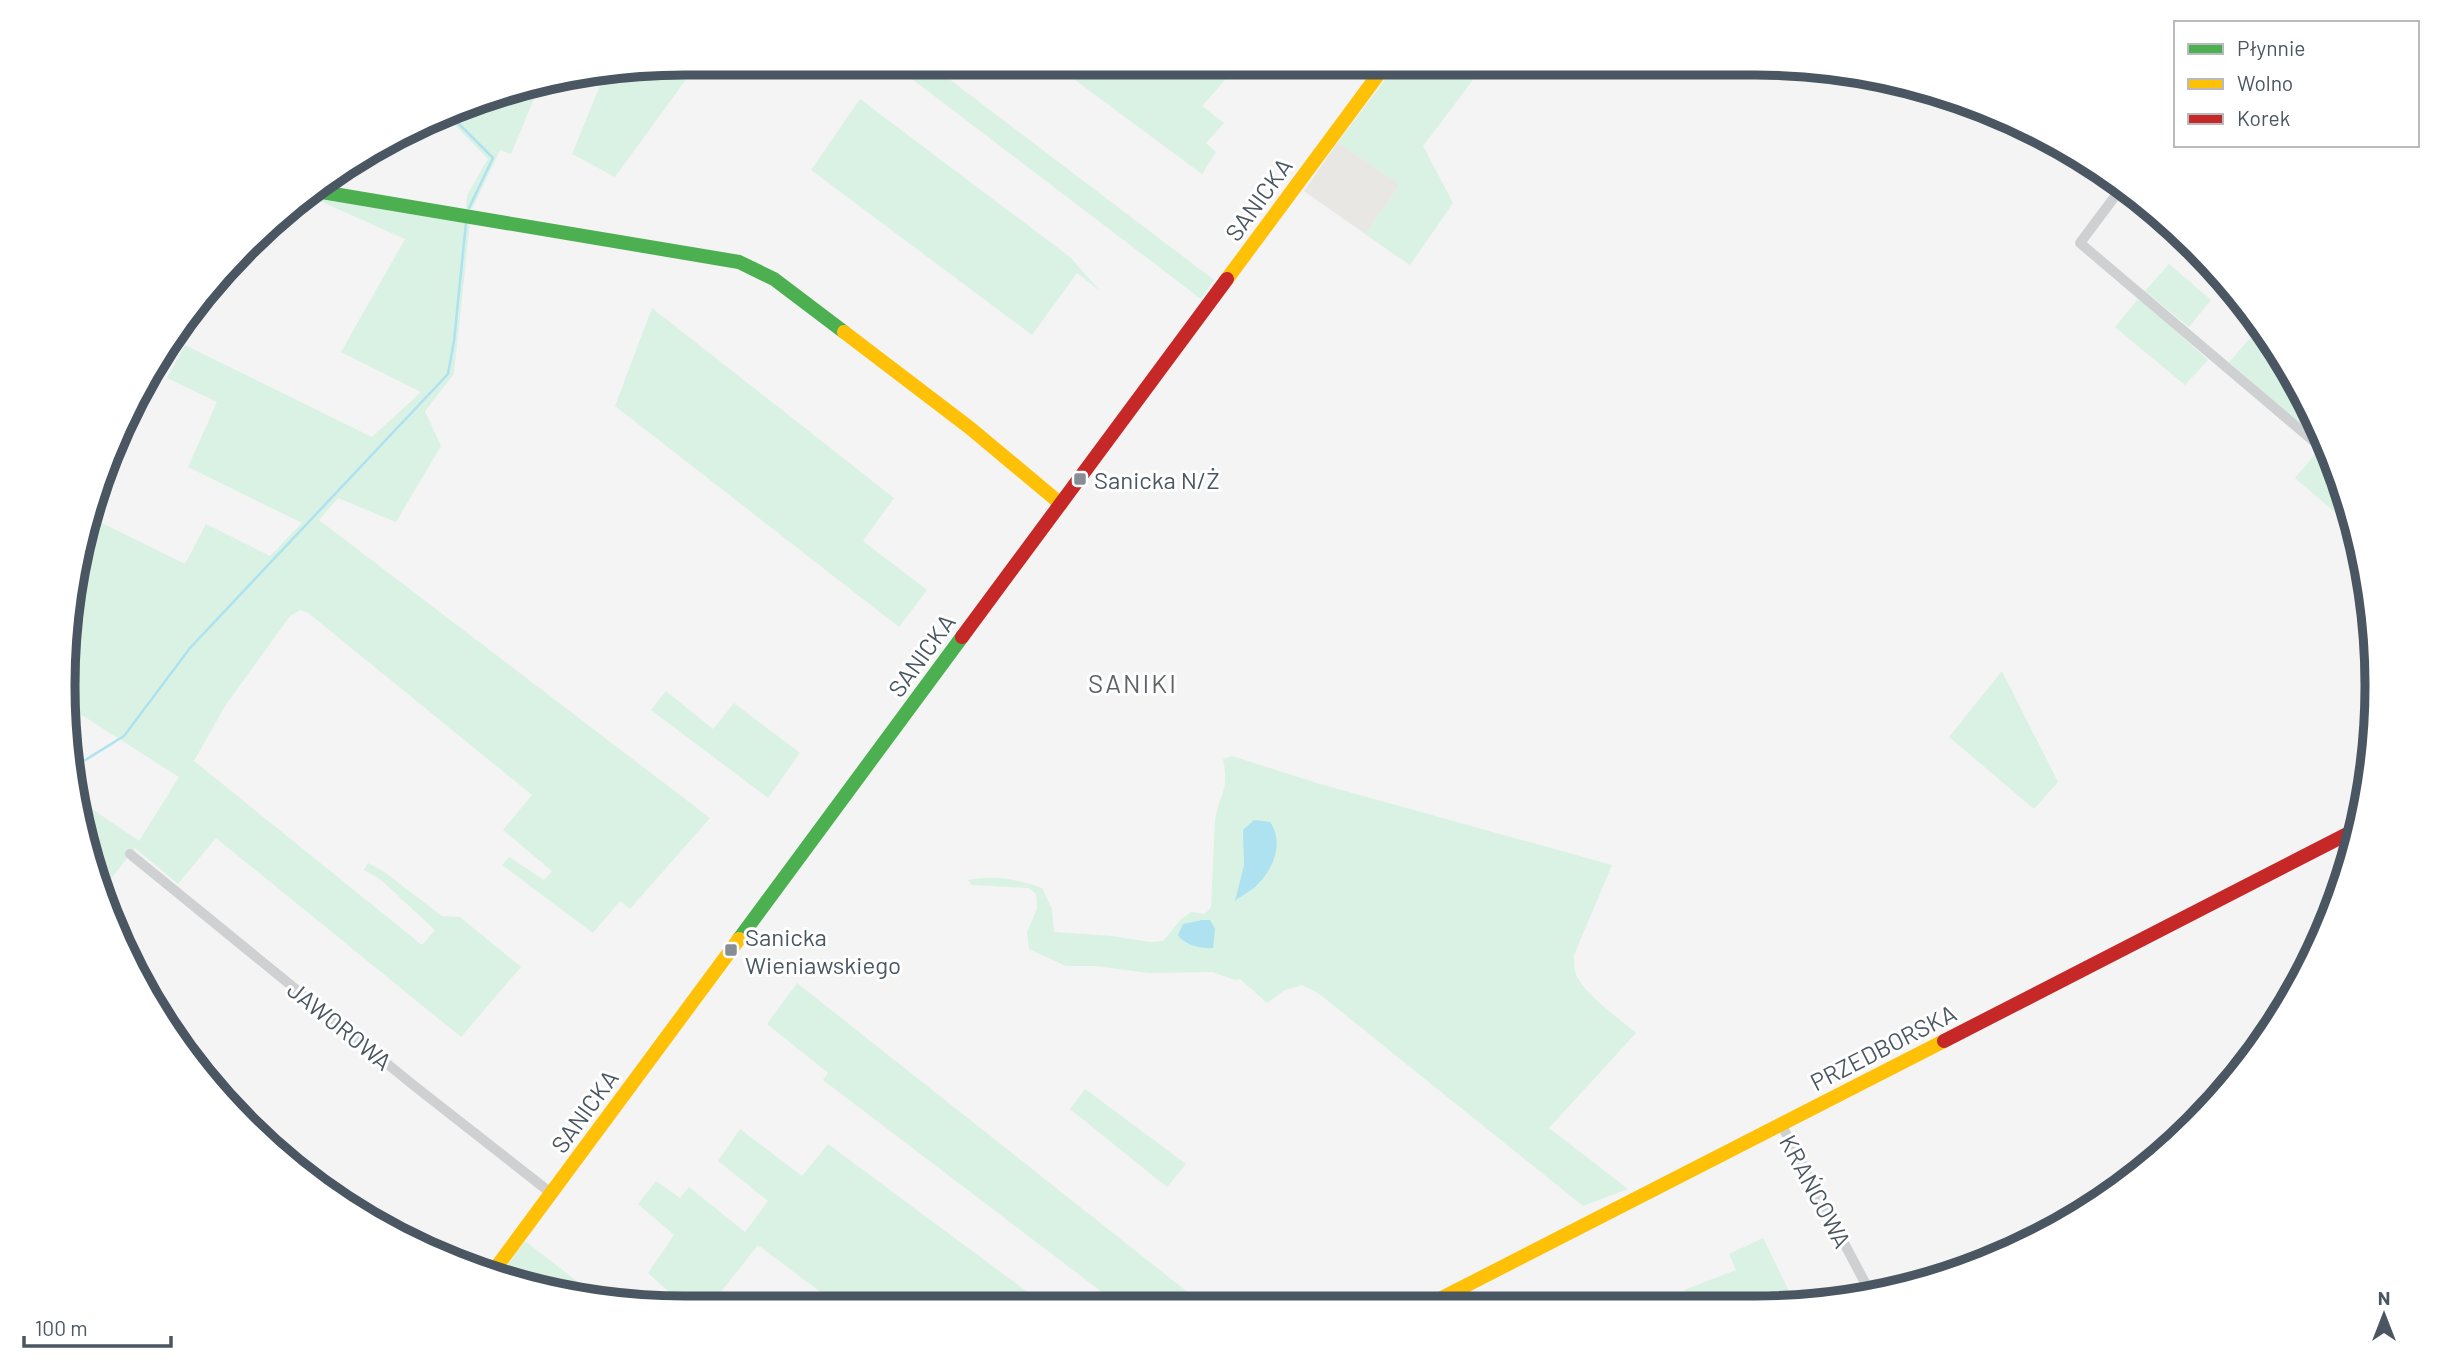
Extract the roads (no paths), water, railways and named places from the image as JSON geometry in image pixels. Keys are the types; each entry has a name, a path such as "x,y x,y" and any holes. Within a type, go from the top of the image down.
{"street":[{"name":"SANICKA","path":"497,1266 1378,75"},
{"path":"326,193 739,262 774,279 970,428 1061,504"},
{"path":"2117,194 2080,243 2313,440"},
{"name":"PRZEDBORSKA","path":"1446,1296 2346,835"},
{"name":"JAWOROWA","path":"130,854 412,1084 551,1193"},
{"name":"KRAŃCOWA","path":"1781,1124 1866,1285"}],"water":[{"path":"1254,820 1270,822 1276,838 1275,855 1264,878 1235,901 1244,865 1243,830"},
{"path":"1210,920 1215,929 1213,948 1193,946 1178,935 1183,924"}],"waterway":[{"path":"456,121 493,158 469,208"},
{"path":"80,763 124,736 190,648 448,374 466,223"}],"place":[{"name":"Sanicka N/Ż","path":"1080,479"},
{"name":"Sanicka Wieniawskiego","path":"731,950"}],"district":[{"name":"SANIKI","path":"1133,682"}]}
